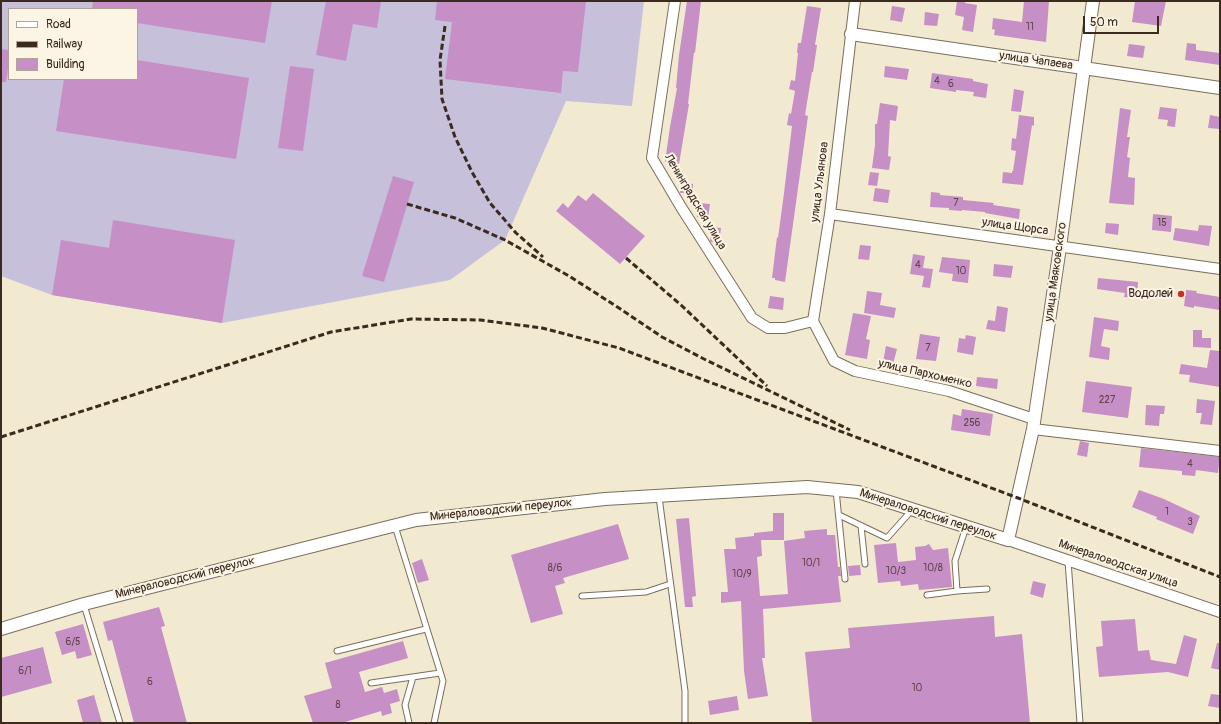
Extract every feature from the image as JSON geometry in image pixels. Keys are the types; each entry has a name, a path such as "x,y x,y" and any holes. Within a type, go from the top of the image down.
{"street":[{"name":"Ленинградская улица","path":"675,1 652,158 681,207 752,318 768,328 785,328 813,321"},
{"name":"улица Ульянова","path":"813,321 830,214 855,1"},
{"name":"улица Маяковского","path":"1008,540 1034,424 1060,247 1093,1"},
{"name":"улица Чапаева","path":"851,34 1220,88"},
{"name":"улица Щорса","path":"830,214 1220,269"},
{"name":"улица Пархоменко","path":"813,321 834,361 854,371 950,391 1034,424 1220,451"},
{"name":"Минераловодский переулок","path":"1,629 84,604 394,525 424,519 605,499 807,487 858,492 1008,540"},
{"name":"Минераловодская улица","path":"1008,540 1220,612"}],"lane":[{"path":"836,490 845,579"},
{"path":"658,496 685,691 685,723"},
{"path":"839,515 887,538 912,510"},
{"path":"394,525 443,681 434,723"},
{"path":"861,526 865,564"},
{"path":"957,591 955,561 966,527"},
{"path":"1068,561 1080,723"},
{"path":"582,596 646,592 670,584"},
{"path":"927,595 957,591 987,590"},
{"path":"84,604 120,723"},
{"path":"337,651 426,629"},
{"path":"371,683 440,673"},
{"path":"409,723 405,705 413,677"}],"shaded area":[{"path":"1,1 644,1 632,106 566,101 505,240 450,280 222,323 52,295 1,276"}],"building":[{"path":"93,1 272,1 265,43 138,23 138,8 92,8"},
{"path":"326,1 381,1 377,28 353,24 346,61 316,55"},
{"path":"437,1 586,1 578,72 563,71 561,93 445,79 452,22 435,20"},
{"path":"687,1 701,1 689,104 679,164 665,162 677,88 679,55"},
{"path":"957,1 965,1 965,3 977,5 973,32 962,30 964,17 955,15"},
{"path":"1024,1 1049,1 1046,42 994,35 995,30 992,29 993,18 1022,22"},
{"path":"1135,1 1166,1 1161,26 1132,22"},
{"path":"807,6 821,8 815,45 817,45 813,72 805,115 808,116 785,282 772,278 792,126 787,125 789,113 791,114 795,91 789,89 791,80 795,81 798,43 801,43"},
{"path":"892,6 905,8 902,22 890,20"},
{"path":"925,12 939,14 937,26 924,25"},
{"path":"1187,43 1196,44 1196,50 1220,53 1220,65 1185,60"},
{"path":"1129,44 1145,46 1143,58 1127,56"},
{"path":"1,49 8,50 8,68 6,82 1,82"},
{"path":"138,60 249,78 236,159 56,131 64,80 138,80"},
{"path":"290,66 314,69 303,151 278,148"},
{"path":"885,66 909,69 907,80 884,77"},
{"path":"932,73 973,79 973,81 988,84 986,98 973,96 974,92 956,90 956,92 930,88"},
{"path":"1014,89 1024,91 1021,112 1011,111"},
{"path":"880,103 898,106 896,121 890,120 888,156 891,157 889,170 872,168 875,145 875,124 877,124"},
{"path":"1160,107 1177,109 1175,127 1167,126 1168,120 1158,119"},
{"path":"1120,108 1131,110 1127,137 1130,137 1127,157 1130,158 1128,177 1135,178 1134,205 1109,203"},
{"path":"1019,115 1034,117 1034,126 1032,125 1023,185 1002,183 1003,172 1012,173 1013,171 1016,151 1011,150 1012,138 1016,139"},
{"path":"1210,115 1220,117 1220,129 1208,128"},
{"path":"870,172 879,173 877,186 868,185"},
{"path":"393,176 414,182 384,282 362,276"},
{"path":"681,183 693,184 693,193 680,193"},
{"path":"875,188 890,190 888,203 873,201"},
{"path":"931,192 940,193 940,195 963,197 963,200 994,203 993,205 1020,209 1019,219 985,212 949,210 949,208 930,207"},
{"path":"593,193 645,236 620,264 556,211 563,203 568,208 578,195 586,201"},
{"path":"698,203 710,204 708,219 697,217"},
{"path":"1153,214 1172,216 1171,232 1152,230"},
{"path":"113,220 235,240 222,323 52,295 61,240 109,248"},
{"path":"1106,223 1119,224 1118,235 1105,233"},
{"path":"1199,225 1212,226 1209,246 1173,240 1175,228 1198,231"},
{"path":"712,227 721,228 719,243 710,241"},
{"path":"860,245 871,246 869,260 858,259"},
{"path":"913,254 925,256 923,268 933,269 930,288 922,287 924,276 910,274"},
{"path":"942,257 970,260 968,283 952,281 953,274 939,272"},
{"path":"994,264 1013,266 1011,278 993,276"},
{"path":"1098,278 1138,282 1137,298 1124,297 1125,293 1097,289"},
{"path":"1186,290 1197,291 1196,293 1220,297 1220,310 1184,306"},
{"path":"867,291 882,293 880,305 896,308 894,318 864,313"},
{"path":"770,296 784,298 783,310 768,308"},
{"path":"997,306 1008,308 1005,332 986,329 988,320 995,321"},
{"path":"853,313 871,316 866,339 870,340 867,359 845,355"},
{"path":"1094,317 1119,321 1118,331 1104,329 1101,346 1110,348 1109,360 1089,357"},
{"path":"1193,330 1202,330 1202,338 1211,338 1211,348 1193,347"},
{"path":"920,334 940,337 936,361 916,359"},
{"path":"966,335 976,337 973,355 957,352 959,338 965,339"},
{"path":"886,346 897,349 893,364 883,362"},
{"path":"1210,350 1220,351 1220,387 1189,382 1190,375 1179,374 1181,364 1207,368"},
{"path":"977,377 998,379 997,389 976,386"},
{"path":"1086,381 1132,387 1128,418 1082,412"},
{"path":"1197,399 1215,401 1212,425 1200,424 1202,413 1196,413"},
{"path":"1146,405 1165,406 1164,414 1160,414 1159,426 1145,425"},
{"path":"962,409 993,414 990,436 951,430 953,414 961,416"},
{"path":"1080,441 1089,443 1087,457 1077,455"},
{"path":"1141,448 1220,457 1218,473 1196,470 1195,476 1182,475 1182,471 1139,467"},
{"path":"1139,490 1164,499 1200,516 1193,534 1156,519 1157,517 1132,507"},
{"path":"773,513 784,513 784,540 761,540 762,556 757,557 760,596 788,594 784,541 805,538 804,531 827,529 827,535 835,535 838,567 840,567 841,576 838,576 841,602 763,609 765,658 762,658 768,696 748,699 744,671 741,601 721,603 721,592 728,592 724,549 736,549 735,538 754,536 754,533 773,531"},
{"path":"689,518 696,596 692,597 693,607 685,607 676,519"},
{"path":"618,524 629,559 563,578 565,583 555,586 563,614 531,623 511,555"},
{"path":"896,543 898,562 916,560 915,547 929,544 933,550 948,548 952,587 919,590 918,584 901,586 900,581 878,583 874,545"},
{"path":"422,559 429,580 418,583 412,563"},
{"path":"860,565 861,575 849,576 848,566"},
{"path":"1033,581 1046,584 1043,598 1030,594"},
{"path":"159,607 165,626 161,627 187,723 134,723 112,640 108,641 103,622"},
{"path":"994,616 995,637 1022,634 1030,723 812,723 805,652 850,648 848,628"},
{"path":"1135,619 1138,651 1149,650 1151,660 1176,664 1184,635 1197,639 1188,677 1168,672 1099,677 1096,647 1103,646 1101,621"},
{"path":"83,624 92,655 77,659 75,651 62,655 55,632"},
{"path":"403,641 408,658 359,672 365,692 382,687 384,693 397,689 400,701 390,704 392,713 382,716 381,711 342,723 313,723 304,696 332,688 325,663"},
{"path":"1217,643 1220,643 1220,670 1211,668"},
{"path":"43,647 52,683 1,697 1,658"},
{"path":"1211,694 1220,695 1220,708 1208,706"},
{"path":"94,695 102,723 83,723 77,700"},
{"path":"737,696 739,710 710,715 708,701"}],"railway":[{"path":"445,26 440,60 442,99 455,137 472,172 490,203 516,233 543,257"},
{"path":"407,204 455,218 505,240 569,276 662,337 850,430"},
{"path":"626,258 681,305 767,386"},
{"path":"1,437 331,332 411,319 480,320 542,328 619,348 1018,498 1220,577"}],"place":[{"name":"Водолей","path":"1181,294"}]}
